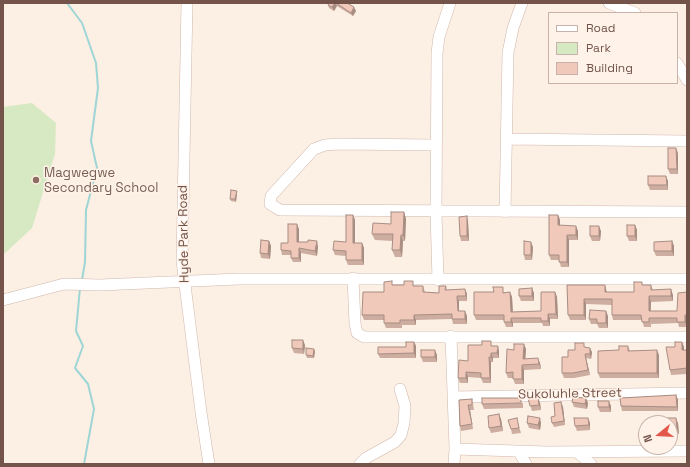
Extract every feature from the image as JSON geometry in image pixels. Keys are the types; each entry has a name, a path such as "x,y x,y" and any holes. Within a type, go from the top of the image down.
{"street":[{"name":"Hyde Park Road","path":"187,3 182,261 183,282 209,464"},
{"path":"438,280 436,145 438,42 450,3"},
{"path":"505,212 508,53 513,28 522,3"},
{"path":"616,4 633,12"},
{"path":"678,64 686,76"},
{"path":"506,139 687,141"},
{"path":"436,145 325,145 314,149 271,196 269,200 270,204 273,208 280,210 436,212 687,212"},
{"path":"353,278 355,323 357,333 364,337 687,337"},
{"path":"3,300 64,284 183,282 239,279 353,278 438,280 687,279"},
{"path":"451,336 455,449 454,464"},
{"path":"360,464 366,458 395,442 401,435 404,423 405,406 400,389"},
{"name":"Sukoluhle Street","path":"453,397 687,393"},
{"path":"455,449 519,452 687,451"},
{"path":"519,452 526,464"},
{"path":"545,464 548,452"},
{"path":"577,452 591,464"}],"green space":[{"path":"32,103 56,123 55,154 32,228 3,255 3,107"}],"building":[{"path":"329,3 335,3 332,7 328,5"},
{"path":"336,3 347,3 354,7 351,13"},
{"path":"668,148 676,148 677,169 668,169"},
{"path":"648,176 666,176 667,185 648,185"},
{"path":"231,190 237,191 235,199 230,199"},
{"path":"391,212 404,212 403,235 401,235 400,250 392,250 393,234 372,234 373,223 391,224"},
{"path":"346,215 353,215 353,243 362,243 362,260 346,260 346,251 333,250 334,241 346,242"},
{"path":"549,215 558,215 558,225 576,226 576,235 567,235 567,262 559,262 559,255 549,255"},
{"path":"467,216 467,236 460,236 459,217"},
{"path":"288,224 297,224 297,242 308,242 308,240 317,241 315,251 299,248 299,258 291,258 291,251 281,250 281,243 288,243"},
{"path":"627,225 635,225 635,236 627,236"},
{"path":"590,226 599,226 599,236 590,236"},
{"path":"261,240 269,241 268,254 260,253"},
{"path":"524,241 531,242 531,255 524,255"},
{"path":"672,241 672,251 654,251 654,242"},
{"path":"392,281 392,285 404,285 404,281 413,281 413,286 423,286 423,292 439,293 439,286 446,286 445,290 465,289 466,296 457,296 458,311 465,311 465,319 452,319 452,314 414,315 414,320 400,320 400,323 384,323 384,315 362,315 363,292 384,292 384,282"},
{"path":"634,282 642,282 642,285 651,285 651,290 671,289 671,296 649,296 649,311 677,311 678,293 687,292 687,315 685,315 685,322 677,322 677,318 649,318 649,322 642,322 641,315 612,315 612,299 584,299 584,315 568,315 567,285 605,285 605,292 634,292"},
{"path":"493,287 503,287 503,293 510,292 511,312 541,311 541,292 555,292 556,314 548,314 548,321 541,321 541,318 511,318 511,322 504,322 504,315 474,315 474,292 494,292"},
{"path":"532,288 532,296 519,296 519,289"},
{"path":"590,310 606,311 606,323 597,323 597,319 589,319"},
{"path":"292,340 303,340 303,349 292,348"},
{"path":"482,341 491,341 491,346 498,346 497,353 491,353 491,357 489,357 490,378 481,378 481,373 466,372 466,378 458,378 459,360 468,361 468,345 482,345"},
{"path":"406,342 414,342 414,353 378,354 378,347 406,347"},
{"path":"675,342 682,342 682,350 687,350 687,368 670,370 666,347 675,347"},
{"path":"575,343 584,343 584,347 590,348 590,354 585,354 588,370 573,373 562,373 562,357 568,357 568,350 575,350"},
{"path":"514,344 524,344 523,359 538,358 539,364 522,365 522,379 513,379 513,372 506,373 507,349 514,350"},
{"path":"619,346 628,346 628,351 657,350 657,373 598,373 598,351 619,350"},
{"path":"306,348 314,349 313,356 306,355"},
{"path":"421,350 435,350 435,357 421,357"},
{"path":"676,395 677,407 621,406 620,398"},
{"path":"538,397 539,405 530,406 528,398"},
{"path":"573,397 586,398 585,404 572,402"},
{"path":"482,398 521,398 521,403 482,404"},
{"path":"472,399 472,405 468,405 472,424 460,426 459,400"},
{"path":"598,401 609,401 609,407 598,407"},
{"path":"561,402 564,421 552,423 551,417 555,416 554,403"},
{"path":"499,414 501,426 489,428 488,416"},
{"path":"528,416 540,418 538,425 527,423"},
{"path":"517,418 519,428 511,429 508,420"},
{"path":"574,418 588,418 589,425 575,426"}],"waterway":[{"path":"67,3 82,23 96,63 98,88 91,141 97,168 86,210 85,262 82,280"},
{"path":"80,288 76,331 83,346 75,368 88,384 94,409 84,464"}],"place":[{"name":"Magwegwe Secondary School","path":"36,180"}]}
